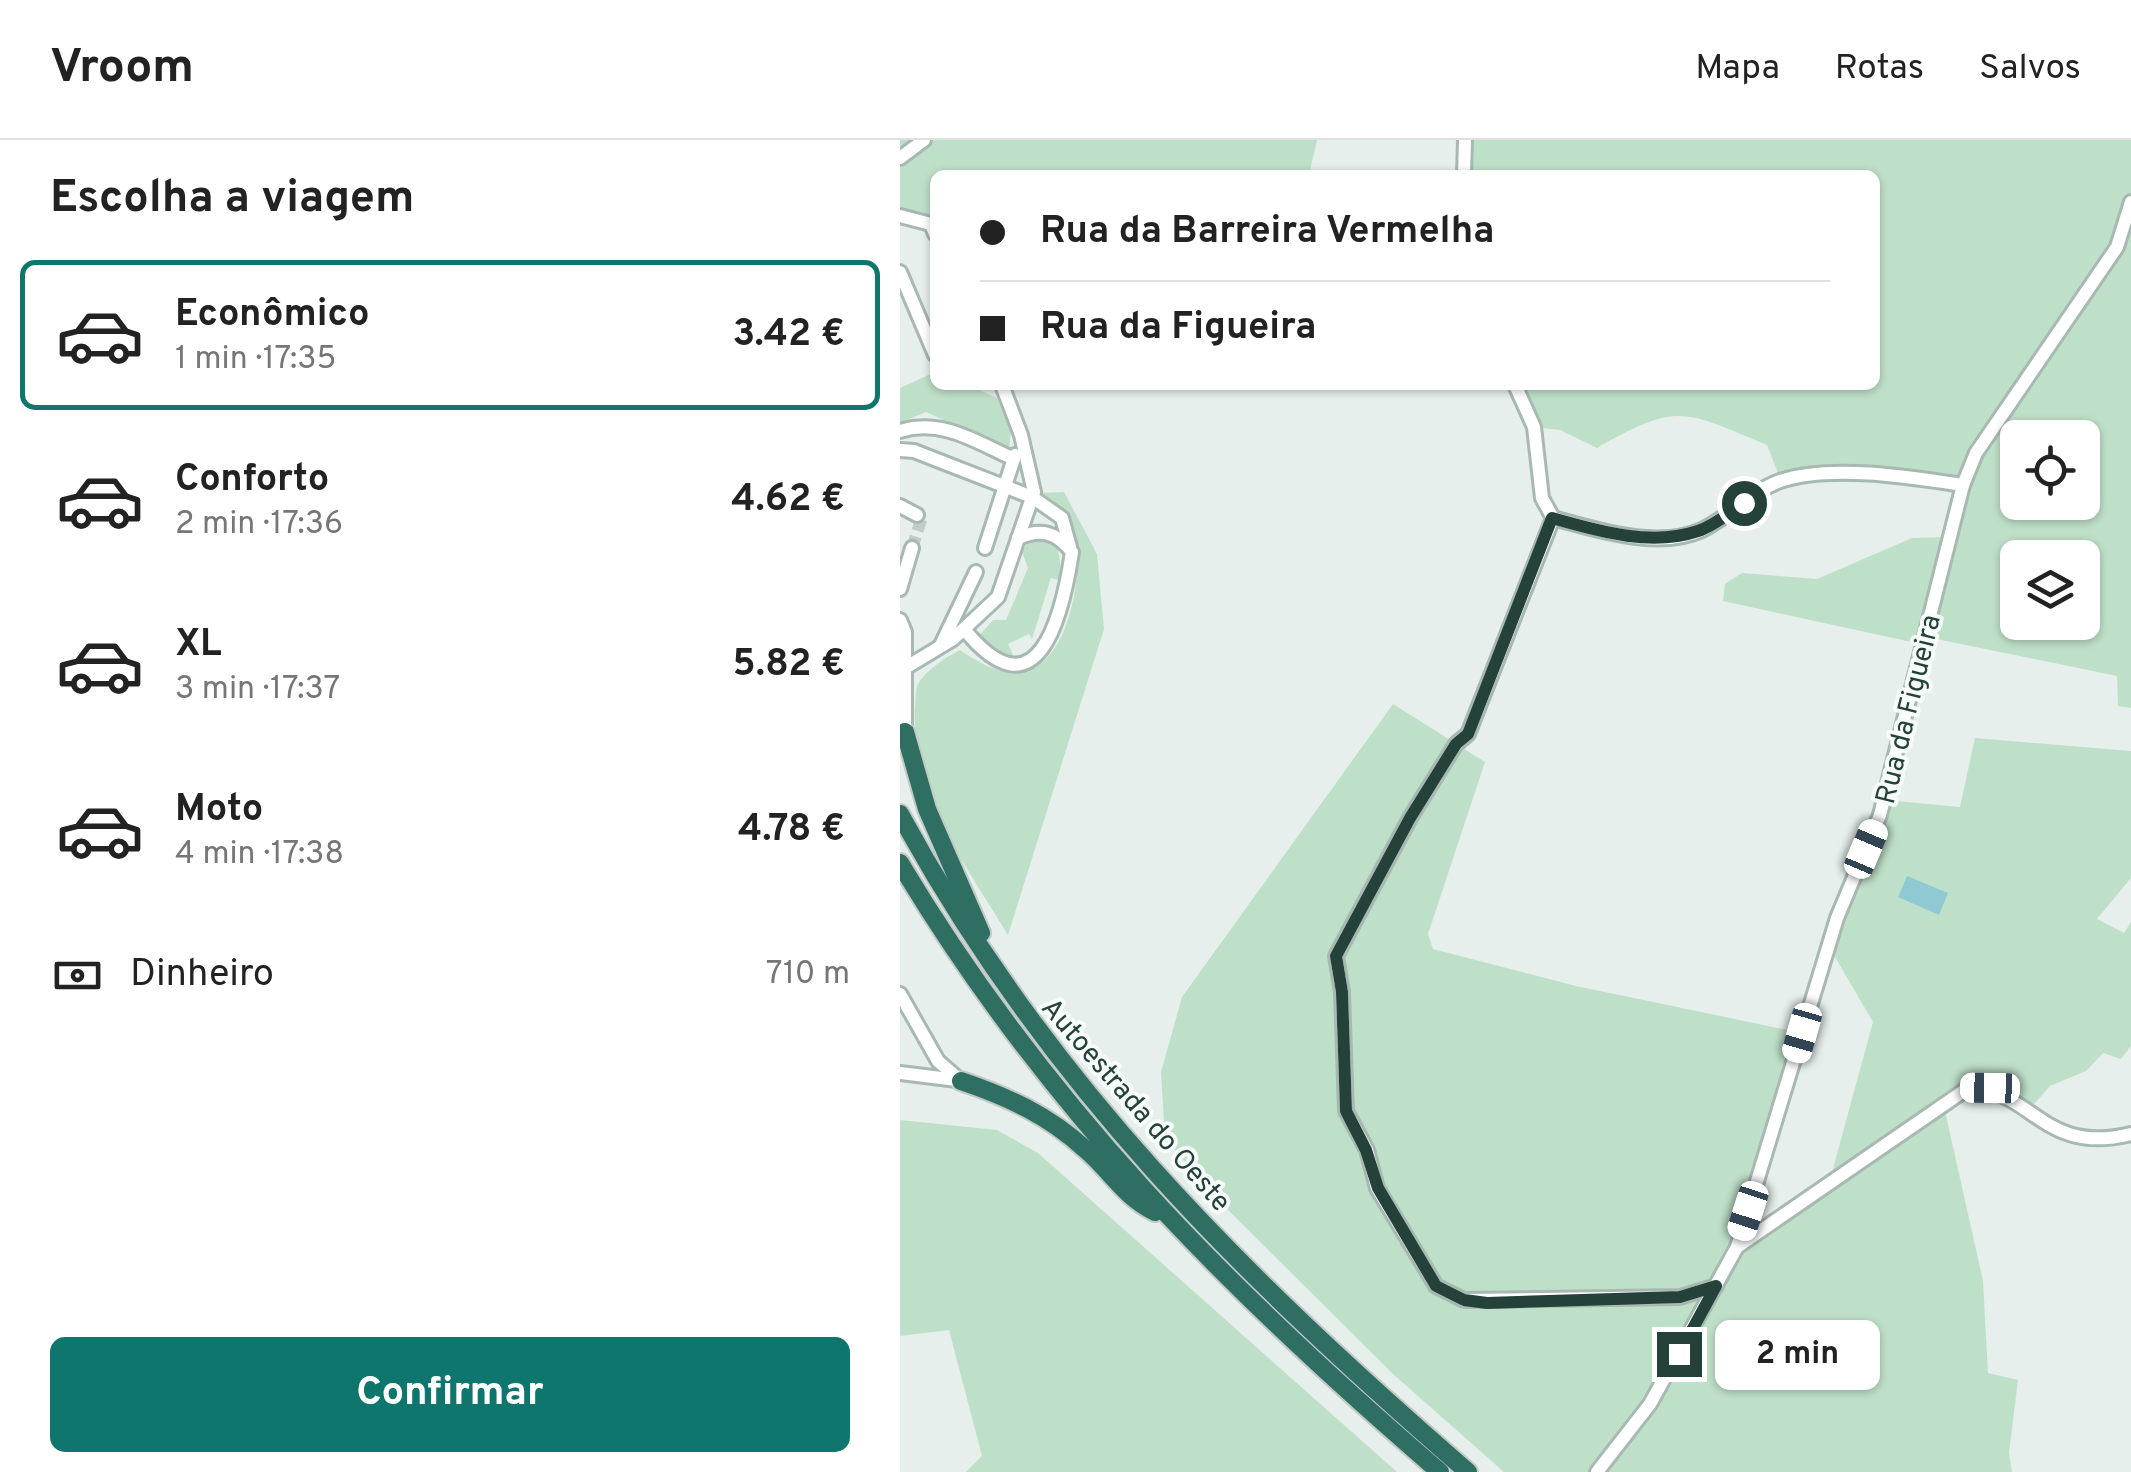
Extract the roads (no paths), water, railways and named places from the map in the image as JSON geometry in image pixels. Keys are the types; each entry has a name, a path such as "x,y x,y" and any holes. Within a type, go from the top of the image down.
{"highway":[{"path":"905,732 927,809 1003,984"},
{"name":"Autoestrada do Oeste","path":"900,814 1003,984 1166,1188 1342,1362 1468,1472"},
{"name":"Autoestrada do Oeste","path":"900,862 1006,1024 1166,1218 1291,1341 1440,1472"},
{"path":"961,1080 1039,1112 1089,1152 1130,1200 1166,1218"}],"street":[{"path":"900,158 924,140"},
{"path":"1464,170 1465,140"},
{"name":"Rua da Figueira","path":"1600,1471 1650,1404 1736,1247 1837,918 1885,800 1963,484 1976,452 2117,247 2131,202"},
{"path":"900,216 930,224"},
{"path":"900,272 930,343"},
{"path":"905,668 964,629 998,597 1032,497 1021,435 1004,390"},
{"path":"1517,390 1534,427 1542,498 1552,518 1468,734 1456,744 1410,818 1336,956 1342,992 1346,1111 1366,1150 1378,1188 1436,1286 1464,1300 1680,1297 1716,1286"},
{"path":"900,431 923,424 953,430 1014,460"},
{"path":"985,548 1021,435"},
{"path":"900,450 914,451 1006,486 1032,497 1062,518 1072,552 1067,582 1044,651 1026,664 1004,665 985,655 964,629"},
{"path":"1552,518 1604,532 1660,538 1700,531 1780,481 1893,475 1963,484"},
{"path":"900,506 917,515"},
{"path":"1018,538 1036,530 1060,537 1072,552"},
{"path":"900,590 912,548"},
{"path":"940,647 976,572"},
{"path":"900,620 905,632 905,732"},
{"path":"900,994 938,1061 961,1080"},
{"path":"900,1073 961,1080"},
{"path":"1736,1247 1968,1088 1990,1088 2069,1136 2104,1140 2131,1134"}],"water":[{"path":"1907,876 1948,893 1939,915 1898,897"}],"tunnel":[{"path":"912,548 922,517 917,515"}]}
